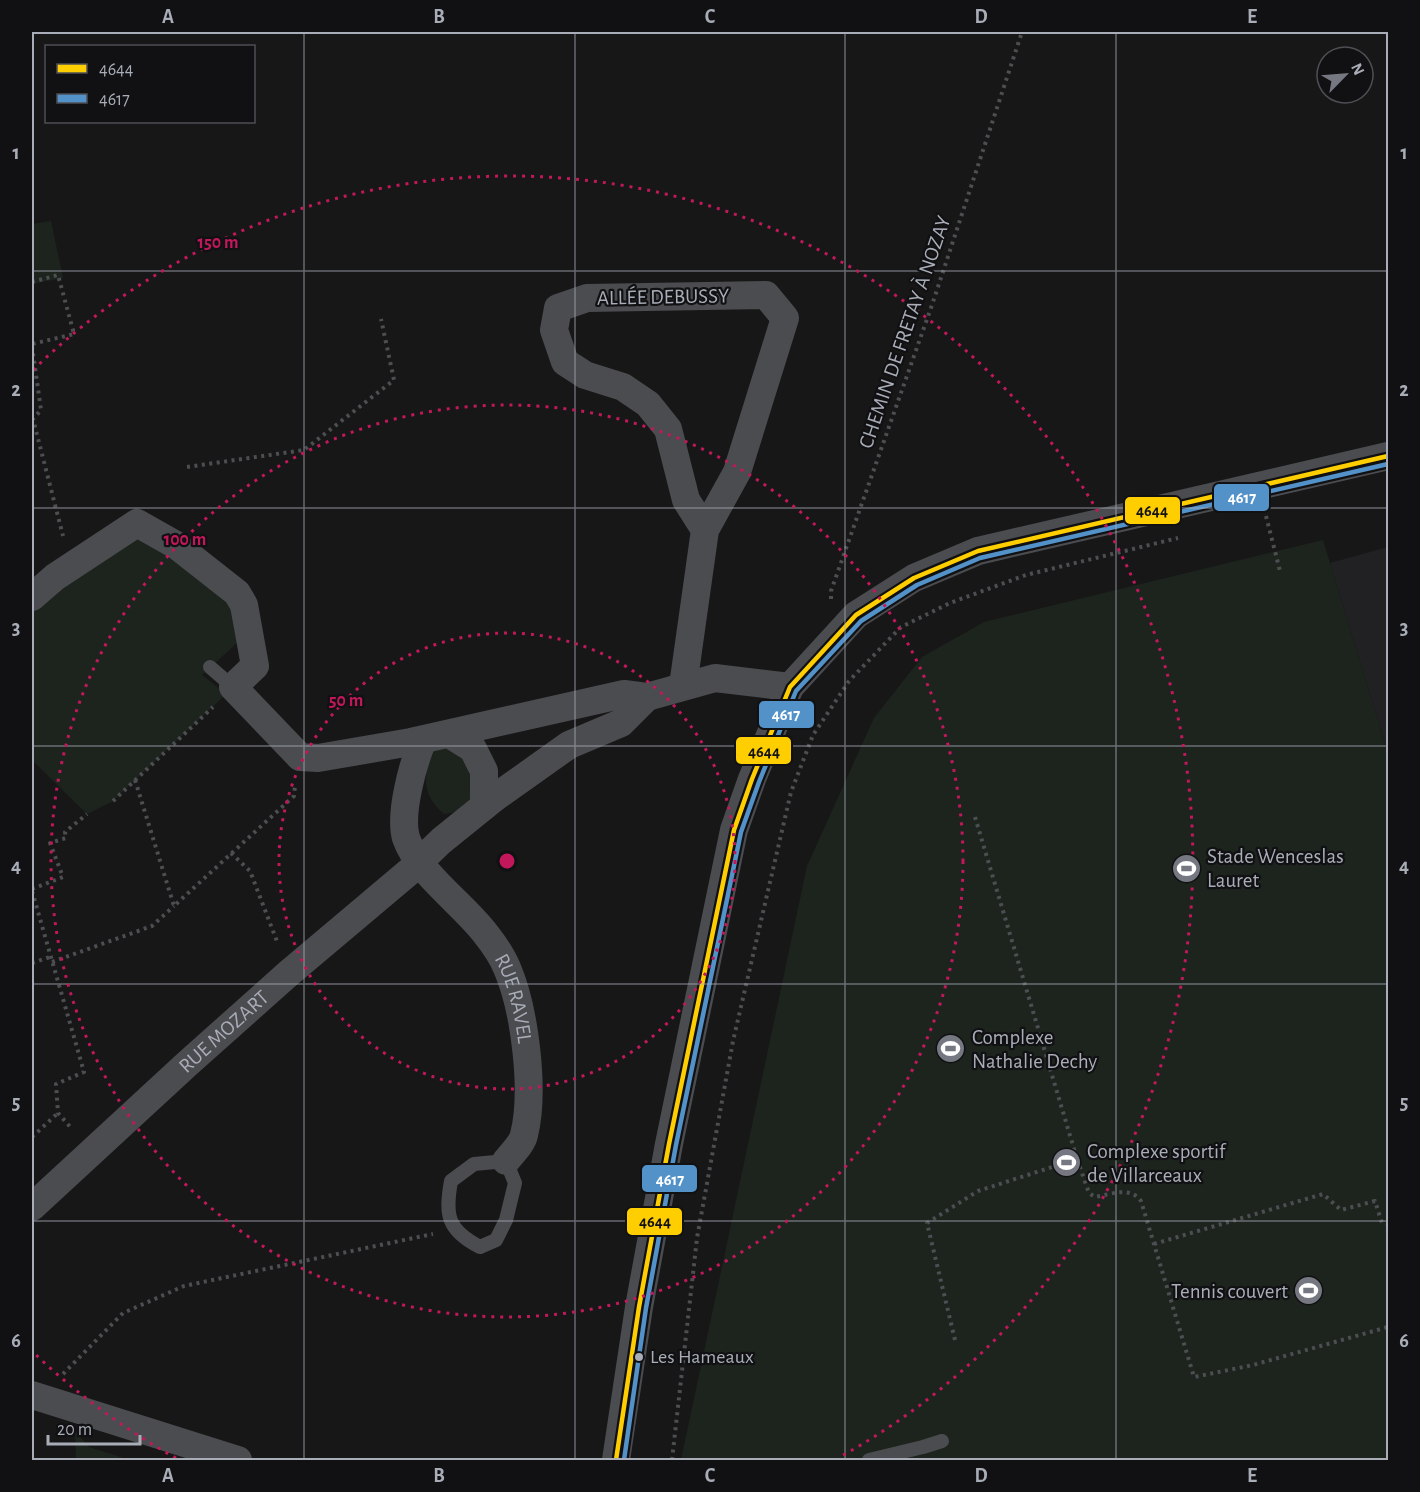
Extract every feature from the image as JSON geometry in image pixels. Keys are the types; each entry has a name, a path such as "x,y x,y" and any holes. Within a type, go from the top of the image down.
{"street":[{"name":"ALLÉE DEBUSSY","path":"682,686 705,530 737,472 785,318 766,295 587,298 558,308 554,330 565,362 585,375 623,387 648,404 668,429 686,500 705,530"},
{"path":"616,1461 639,1307 669,1144 734,830 752,779 790,687 856,615 914,578 978,551 1389,456"},
{"path":"32,597 70,566 137,523 176,545 237,593 244,604 255,666 233,687 300,758"},
{"name":"RUE MOZART","path":"300,758 318,758 436,737 624,694 647,697 715,678 790,687"},
{"name":"RUE MOZART","path":"32,1207 289,973 410,871 461,824 569,745 621,723 647,697"},
{"path":"419,861 406,837 405,814 412,766 436,737 473,749 484,771 484,806"},
{"path":"412,766 425,819 438,828 461,824"},
{"name":"RUE RAVEL","path":"419,861 485,933 507,966 520,1008 530,1082 524,1137 506,1161"},
{"path":"35,1396 238,1461"}],"lane":[{"path":"210,667 233,687"},
{"path":"506,1161 515,1183 506,1220 496,1240 480,1247 463,1239 450,1221 447,1204 451,1181 474,1164 506,1161"},
{"path":"868,1461 922,1448 942,1440"}],"path":[{"name":"CHEMIN DE FRETAY À NOZAY","path":"828,645 831,591 932,305 1022,32"},
{"path":"32,282 58,275 74,334 32,345 41,410 33,419 70,566"},
{"path":"187,467 304,450 394,380 381,319"},
{"path":"1255,519 1266,516 1280,571"},
{"path":"672,1461 697,1238 733,1041 791,792 813,735 849,681 901,627 950,603 1026,575 1186,536"},
{"path":"114,801 233,687"},
{"path":"32,963 152,926 294,796 300,758"},
{"path":"135,780 174,906"},
{"path":"87,814 65,832 66,838 50,843 63,877 32,890 84,1072 56,1084 58,1113 92,1152"},
{"path":"975,817 1089,1194 1095,1197 1130,1191 1136,1194 1141,1201 1194,1377 1253,1365 1389,1327"},
{"path":"231,853 250,871 289,973"},
{"path":"32,1137 58,1113"},
{"path":"955,1340 927,1223 978,1191 1077,1159"},
{"path":"1154,1244 1323,1194 1341,1210 1375,1201 1382,1223 1389,1224"},
{"path":"35,1396 123,1313 184,1286 435,1234 450,1221"}],"shaded area":[{"path":"51,221 63,278 32,284 32,224"},
{"path":"137,523 237,593 250,631 202,675 226,694 113,801 87,814 32,760 32,597"},
{"name":"Complexe sportif de Villarceaux","path":"1323,540 1388,754 1388,1460 681,1460 807,866 874,718 922,657 984,622"},
{"path":"1388,547 1388,754 1330,563"},
{"path":"452,746 470,764 476,792 463,808 444,814 428,793 426,778 432,752"},
{"path":"75,1431 89,1447 130,1460 76,1460"}],"transit line":[{"name":"4644","path":"616,1460 639,1307 669,1144 734,830 752,779 790,687 856,615 914,578 978,551 1388,456"},
{"name":"4617","path":"624,1460 646,1308 676,1145 741,832 796,691 861,621 917,585 980,558 1388,464"}],"place":[{"name":"Stade Wenceslas Lauret","path":"1186,868"},
{"name":"Complexe Nathalie Dechy","path":"951,1049"},
{"name":"Complexe sportif de Villarceaux","path":"1066,1163"},
{"name":"Tennis couvert","path":"1309,1291"},
{"name":"Les Hameaux","path":"639,1357"}]}
